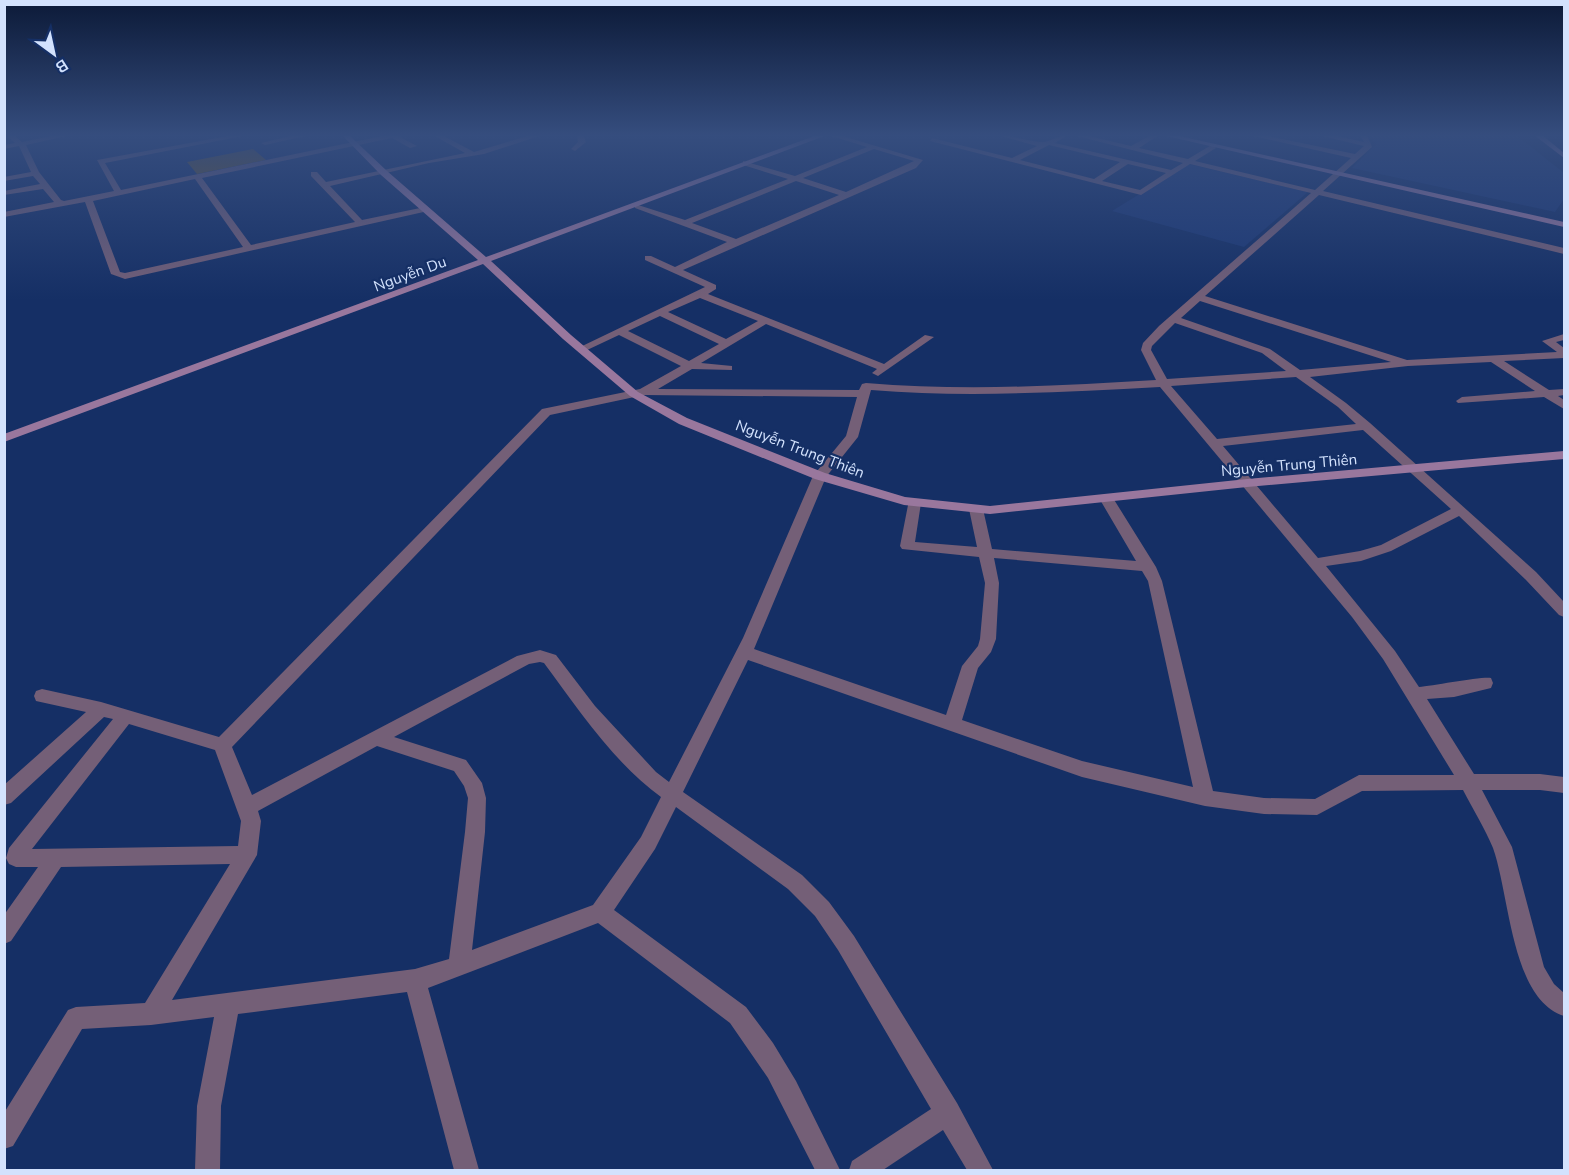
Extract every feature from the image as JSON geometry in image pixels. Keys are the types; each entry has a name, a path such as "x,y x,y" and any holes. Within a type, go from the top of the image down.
{"street":[{"path":"4,193 23,190"},
{"path":"49,190 62,204"},
{"path":"4,214 134,190"},
{"path":"206,190 248,248"},
{"path":"329,190 360,223"},
{"name":"Nguyễn Trung Thiên","path":"403,190 519,290 581,349 639,393 683,421 820,476 914,503 990,510 1248,483 1564,455"},
{"name":"Nguyễn Du","path":"5,437 680,190"},
{"path":"683,224 769,190"},
{"path":"831,190 847,195"},
{"path":"675,270 859,190"},
{"path":"1129,190 1141,193 1145,190"},
{"path":"1312,190 1564,251"},
{"path":"1410,190 1564,225"},
{"path":"1317,191 1174,319 1147,345 1146,350 1163,383 1376,638 1414,694 1469,783 1502,847 1534,971 1550,997 1564,1005"},
{"path":"88,199 118,275 135,275 425,209"},
{"path":"638,206 735,242"},
{"path":"581,349 713,287 648,258"},
{"path":"700,294 883,367"},
{"path":"1198,297 1408,363"},
{"path":"661,313 726,343"},
{"path":"1174,319 1266,351 1342,405 1415,468 1531,576 1564,611"},
{"path":"639,393 766,320"},
{"path":"621,332 688,365 728,368"},
{"path":"4,1137 75,1018 151,1014 415,980 459,966 600,912 648,843 744,652 820,476 852,437 865,390 883,367 929,337"},
{"path":"1564,337 1547,341 1564,354"},
{"path":"222,745 546,412 639,393 865,390 1023,391 1323,373 1408,363 1495,360 1564,354"},
{"path":"1495,360 1564,405"},
{"path":"1462,401 1564,392"},
{"path":"1214,443 1366,426"},
{"path":"1106,498 1149,567 1155,581 1205,798"},
{"path":"914,503 907,546 1149,567"},
{"path":"952,724 970,666 985,648 988,639 992,583 976,508"},
{"path":"1315,563 1361,556 1386,548 1460,510"},
{"path":"744,652 1082,769 1140,785 1205,798 1264,806 1317,807 1359,783 1564,785"},
{"path":"248,807 523,660 539,655 545,656 550,659 589,711 649,778 776,867 804,890 822,909 846,943 981,1170"},
{"path":"1414,694 1439,693 1485,683"},
{"path":"42,696 101,709 222,745"},
{"path":"4,797 101,709"},
{"path":"125,717 16,854 16,858 19,860 247,855"},
{"path":"378,739 460,765 473,783 477,798 477,812 459,966"},
{"path":"151,1014 247,855 251,821 248,807 222,745"},
{"path":"4,934 55,858"},
{"path":"600,912 738,1015 752,1032 805,1121 828,1170"},
{"path":"415,980 467,1170"},
{"path":"208,1170 207,1108 212,1071 229,1003"},
{"path":"861,1170 948,1112"}],"shaded area":[{"path":"1146,190 1299,190 1308,192 1244,247 1112,211"},
{"path":"1453,190 1564,190 1564,199 1555,212"}]}
